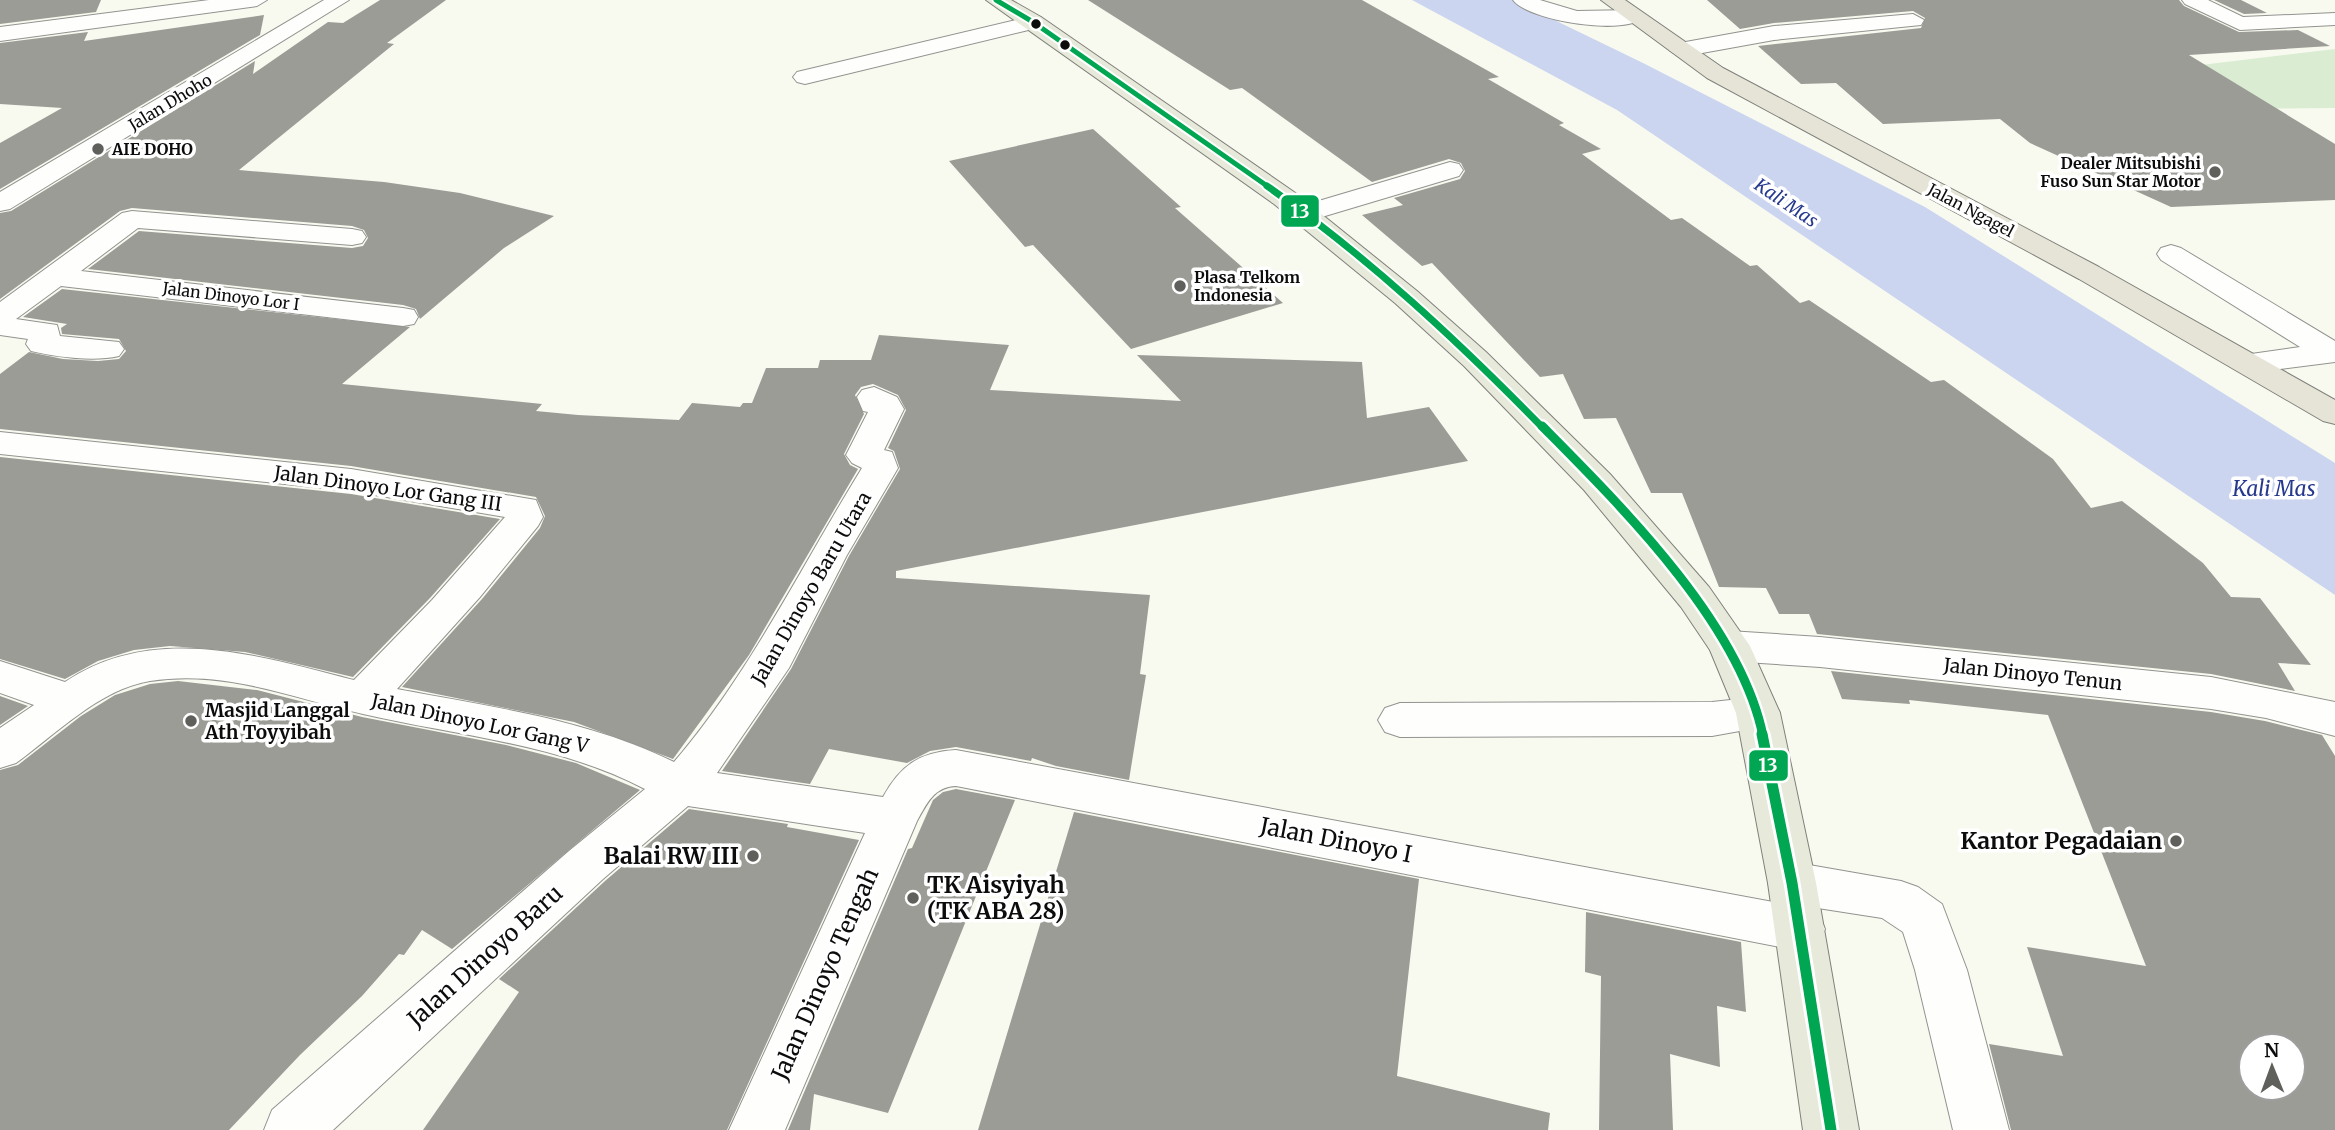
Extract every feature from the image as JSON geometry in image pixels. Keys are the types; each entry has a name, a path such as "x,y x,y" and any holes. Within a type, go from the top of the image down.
{"highway":[{"name":"Jalan Ngagel","path":"1611,0 1679,50 1760,97 2089,273 2335,414"}],"main road":[{"path":"996,0 1033,22 1305,214 1406,297 1475,359 1597,482 1686,586 1728,646 1758,713 1793,883 1830,1130"}],"street":[{"path":"0,34 257,0"},
{"name":"Jalan Dhoho","path":"0,203 339,0"},
{"path":"1523,0 1571,19 1634,16"},
{"path":"2192,0 2240,24 2335,19"},
{"path":"1679,50 1800,29 1913,20"},
{"path":"805,76 1033,22"},
{"path":"1305,214 1450,170"},
{"path":"0,316 58,277 132,219 352,237"},
{"path":"2171,254 2333,352"},
{"name":"Jalan Dinoyo Lor I","path":"58,277 403,317"},
{"path":"0,326 46,332 42,344 108,349"},
{"path":"2248,363 2333,352"},
{"name":"Jalan Dinoyo Baru Utara","path":"680,786 712,748 774,657 828,555 880,468 880,460 864,455 887,409 885,404 875,404 874,397"},
{"name":"Jalan Dinoyo Lor Gang III","path":"0,443 351,480 523,508 525,517 501,549 453,605 362,698"},
{"name":"Jalan Dinoyo Tenun","path":"1728,646 1820,652 2211,693 2335,719"},
{"name":"Jalan Dinoyo Lor Gang V","path":"0,751 100,680 175,663 200,662 248,668 362,698 566,738 631,761 680,786 895,818"},
{"path":"0,677 69,700"},
{"path":"1400,720 1712,719 1758,713"},
{"name":"Jalan Dinoyo I","path":"895,818 916,783 926,772 937,768 956,768 1800,929"},
{"name":"Jalan Dinoyo Baru","path":"292,1130 586,865 680,786"},
{"name":"Jalan Dinoyo Tengah","path":"757,1130 895,818"},
{"path":"1793,883 1901,902 1924,919 1941,970 1981,1130"}],"green space":[{"path":"2335,49 2335,108 2224,109 2159,70"}],"water":[{"name":"Kali Mas","path":"1412,0 1513,0 1643,63 1925,207 2335,463 2335,595 1617,110"}],"building":[{"path":"0,0 101,0 96,12 0,24"},
{"path":"380,0 446,0 387,43 394,44 239,170 384,182 460,193 554,216 504,248 420,319 416,309 403,305 88,269 139,231 352,248 363,246 368,238 364,230 352,226 132,208 120,211 0,299 0,213 11,211 255,61 253,74 328,22 343,23"},
{"path":"1088,0 1362,0 1499,77 1488,79 1564,123 1559,125 1601,149 1582,154 1671,220 1682,218 1750,266 1757,265 1800,303 1809,300 1931,382 1944,380 2053,459 2091,508 2122,501 2203,563 2231,597 2260,598 2311,665 2278,663 2295,691 2211,674 1817,634 1809,614 1779,614 1766,588 1719,587 1682,493 1651,493 1616,418 1584,419 1563,374 1540,377 1432,263 1422,266 1362,215 1403,205 1394,198 1460,179 1465,171 1461,163 1449,159 1372,182 1242,88 1230,90"},
{"path":"1707,0 2179,0 2184,6 2239,32 2298,30 2330,46 2189,55 2335,144 2335,200 2171,207 2030,143 2000,119 1883,124 1836,83 1801,84 1758,46 1921,28 1925,18 1913,11 1774,23 1740,29"},
{"path":"2214,0 2241,0 2267,13 2244,14"},
{"path":"264,15 260,35 0,189 0,143 62,108 0,104 0,43 88,32 84,41"},
{"path":"1093,129 1181,207 1175,208 1283,303 1131,349 1033,245 1025,247 949,161"},
{"path":"62,289 410,327 342,384 542,404 536,411 578,415 679,420 692,403 740,407 743,403 752,403 766,368 818,368 820,360 871,360 879,335 1009,345 990,390 1181,401 1137,355 1362,362 1367,418 1429,407 1468,461 896,571 896,578 1150,595 1140,674 1146,675 1129,780 1056,766 1032,758 1031,761 956,747 930,751 907,763 829,749 810,784 722,771 791,669 849,556 900,469 894,451 888,448 906,410 898,395 873,384 861,387 855,395 864,414 844,454 850,465 858,469 749,655 673,759 574,722 402,687 482,599 540,528 545,516 536,497 351,466 0,429 0,374 29,352 63,359 98,361 119,359 126,351 119,339 62,334 61,328 67,324 23,317"},
{"path":"0,457 351,494 500,519 430,598 353,677 245,652 170,646 134,650 98,661 65,679 0,659"},
{"name":"Kantor Pegadaian","path":"1831,671 2211,712 2265,721 2322,735 2335,756 2335,1130 2011,1130 1989,1044 2063,1056 2027,947 2146,966 2048,715 1909,700 1910,704 1842,699"},
{"path":"178,681 257,690 362,717 506,745 576,763 640,790 452,949 422,930 404,955 399,954 362,996 300,1055 229,1130 0,1130 0,770 18,765 81,716 115,695 150,684"},
{"path":"0,696 28,706 0,725"},
{"path":"956,789 1015,800 888,1113 814,1094 810,1130 788,1130 908,849 912,848 933,800 943,792"},
{"path":"689,809 788,824 787,827 859,840 727,1130 423,1130 519,992 499,979 605,881"},
{"path":"1074,812 1419,879 1397,1076 1550,1113 1548,1130 978,1130"},
{"path":"1586,912 1741,942 1746,1012 1717,1006 1720,1067 1670,1054 1673,1130 1599,1130 1601,976 1585,972"}],"transit line":[{"name":"13","path":"996,0 1033,22 1284,198 1406,297 1475,359 1597,482 1695,597 1729,646 1758,713 1792,883 1831,1130"}],"place":[{"name":"AIE DOHO","path":"98,149"},
{"name":"Dealer Mitsubishi Fuso Sun Star Motor","path":"2215,172"},
{"name":"Plasa Telkom Indonesia","path":"1180,286"},
{"name":"Masjid Langgal Ath Toyyibah","path":"191,721"},
{"name":"Kantor Pegadaian","path":"2176,841"},
{"name":"Balai RW III","path":"753,856"},
{"name":"TK Aisyiyah (TK ABA 28)","path":"913,898"}]}
